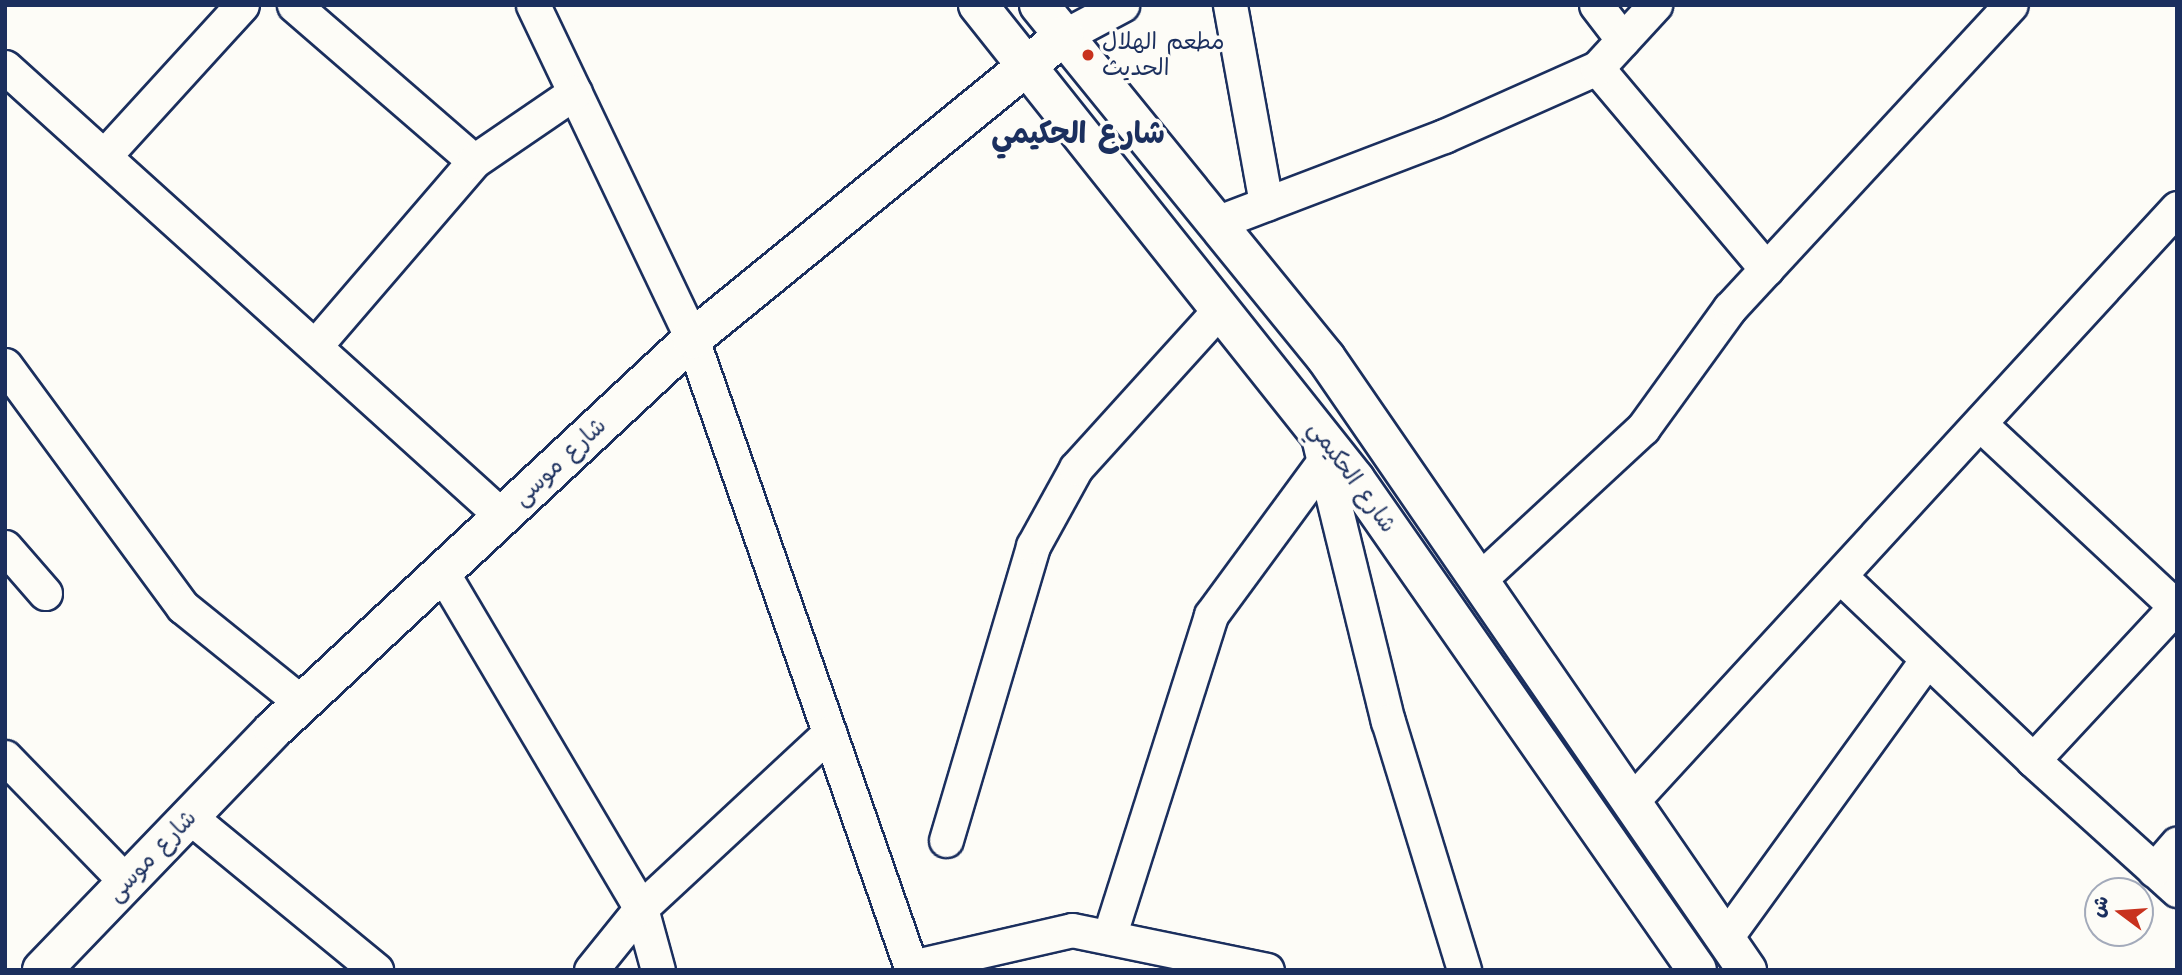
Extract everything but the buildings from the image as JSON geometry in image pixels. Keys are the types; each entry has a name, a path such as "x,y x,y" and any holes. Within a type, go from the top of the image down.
{"street":[{"path":"105,155 243,5"},
{"path":"294,5 474,161"},
{"path":"533,5 692,339 911,968 1072,930 1257,968"},
{"name":"شارع الحكيمي","path":"978,5 1221,308 1697,970"},
{"name":"شارع الحكيمي","path":"1040,5 1326,358 1736,955"},
{"name":"شارع موسى","path":"42,970 302,703 692,339 1064,36 1122,5"},
{"path":"1230,5 1266,204"},
{"path":"1596,5 1622,40"},
{"path":"1216,223 1444,136 1597,68 1655,5"},
{"path":"1480,579 1643,428 1766,269 2011,5"},
{"path":"5,67 502,516"},
{"path":"1597,68 1766,269"},
{"path":"315,346 474,161 575,92"},
{"path":"1631,802 2177,208"},
{"path":"946,840 1033,546 1076,468 1221,308"},
{"path":"5,365 183,607 302,703"},
{"path":"1980,424 2176,605 2033,760"},
{"path":"1109,937 1211,615 1320,444"},
{"path":"1320,444 1388,721 1464,970"},
{"path":"5,547 45,593"},
{"path":"442,572 641,908 658,970"},
{"path":"1840,576 2033,760 2166,880 2177,844"},
{"path":"1736,955 1927,660"},
{"path":"591,970 641,908 829,733"},
{"path":"5,757 126,883"},
{"path":"190,817 376,970"}],"place":[{"name":"مطعم الهلال الحديث","path":"1088,55"}],"district":[{"name":"شارع الحكيمي","path":"1078,134"}]}
